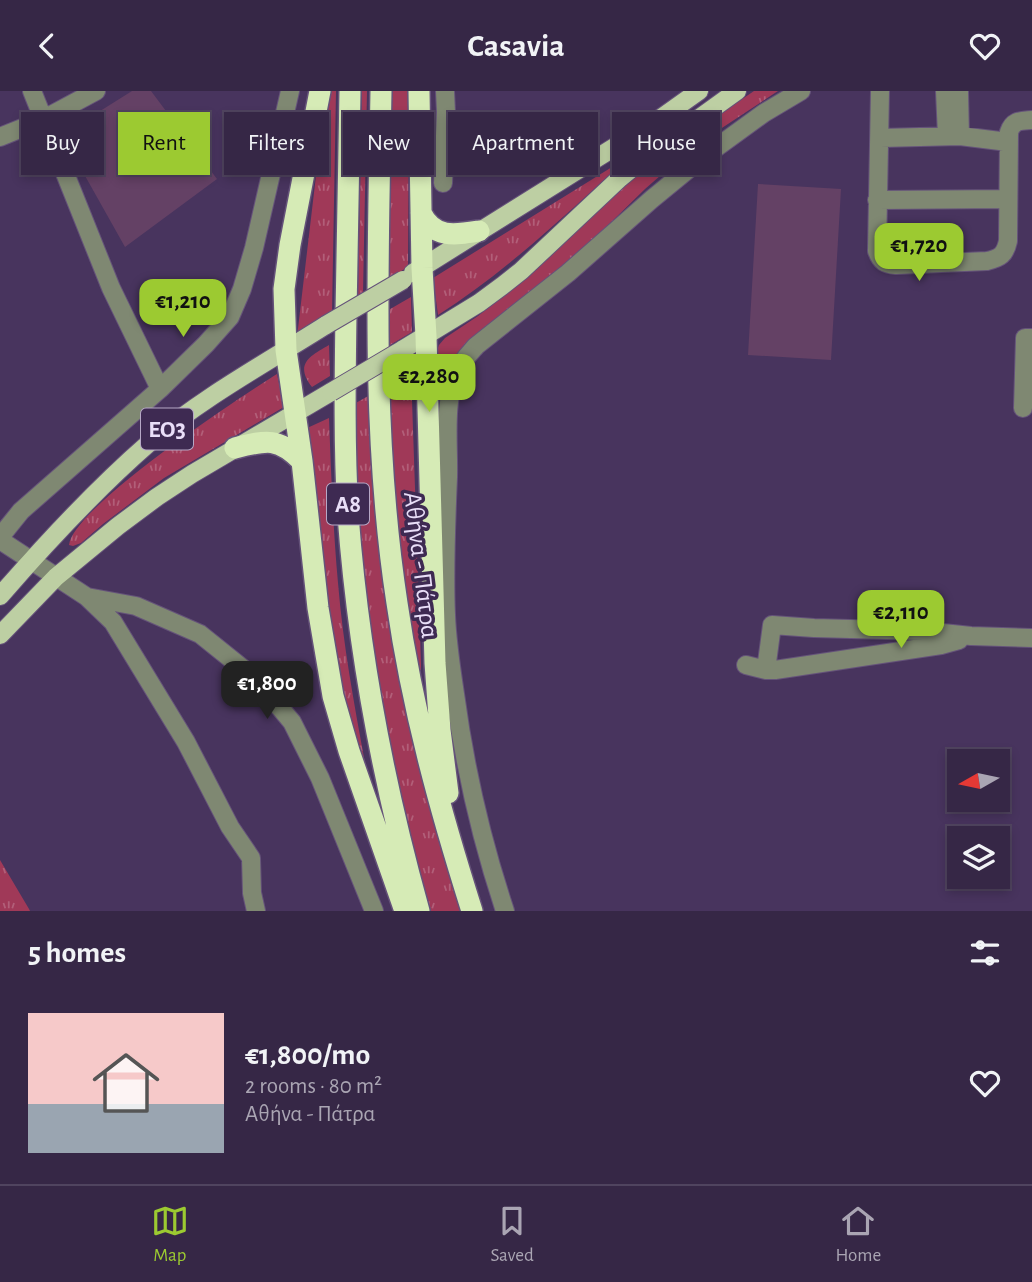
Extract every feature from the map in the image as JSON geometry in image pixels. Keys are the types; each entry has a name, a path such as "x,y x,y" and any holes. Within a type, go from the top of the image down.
{"highway":[{"path":"320,91 284,289 286,350 302,461 319,618 333,696 349,751 405,911"},
{"name":"Α8","path":"350,91 345,428 348,513 363,648 379,749 419,911"},
{"name":"Αθήνα - Πάτρα","path":"381,91 379,380 390,555 417,716 472,911"},
{"path":"419,91 422,268 436,673 440,730 458,868"},
{"path":"421,213 427,223 444,233 479,231"},
{"path":"235,448 260,442 276,443 289,449 302,461"}],"main road":[{"name":"ΕΟ3","path":"0,596 80,507 150,442 191,410 661,118 699,91"},
{"name":"ΕΟ3","path":"0,635 57,577 157,496 479,303 511,278 620,177 737,91"}],"street":[{"path":"32,91 39,112"},
{"path":"57,112 96,91"},
{"path":"256,911 252,893 251,858 230,827 186,742 113,622 87,597 0,538 21,510 160,389 230,317 242,289 254,248 290,91"},
{"path":"443,183 445,91"},
{"path":"505,911 473,801 449,653 446,614 447,503 449,414 455,374 475,347 568,273 702,158 764,113 801,91"},
{"path":"880,91 877,251 880,260 885,264 987,261 999,258 1005,253 1009,132 1011,125 1017,121 1032,120"},
{"path":"945,91 953,136"},
{"path":"953,136 959,91"},
{"path":"0,137 21,128"},
{"path":"880,138 953,136 1008,142"},
{"path":"65,175 111,288 160,389"},
{"path":"877,200 1008,199"},
{"path":"1023,408 1025,338 1032,338"},
{"path":"87,597 136,606 200,634 256,678 292,722 320,778 374,911"},
{"path":"766,670 772,625 1032,638"},
{"path":"746,665 775,670 941,645 971,636"}],"green space":[{"path":"326,91 336,91 332,312 297,337 316,175 329,175 329,112 324,112"},
{"path":"362,91 367,91 367,112 362,112"},
{"path":"391,91 409,91 409,112 390,112"},
{"path":"754,91 778,91 720,129 720,114"},
{"path":"612,167 612,173 514,259 438,315 433,278"},
{"path":"360,175 365,175 363,293 358,296"},
{"path":"389,175 409,175 408,267 386,280"},
{"path":"637,175 661,175 565,270 466,343 451,361 443,381 438,540 435,356 439,345 546,260 581,222"},
{"path":"411,297 412,332 385,348 385,312"},
{"path":"329,345 330,376 312,387 304,367 311,357"},
{"path":"411,371 421,670 417,670 416,666 397,515 388,384"},
{"path":"277,374 284,407 164,478 81,543 69,545 78,528 98,505 127,480 196,428"},
{"path":"370,395 393,644 416,753 462,911 429,911 406,824 388,737 367,604 357,501 354,404"},
{"path":"329,418 340,606 364,767 338,694 305,429"},
{"path":"0,860 29,909 30,911 0,911"}],"building":[{"path":"132,91 151,91 167,112 118,112 118,175 210,175 210,170 217,179 125,247 85,175 104,175 104,112 99,112"},
{"path":"758,184 841,189 831,360 748,355"}]}
